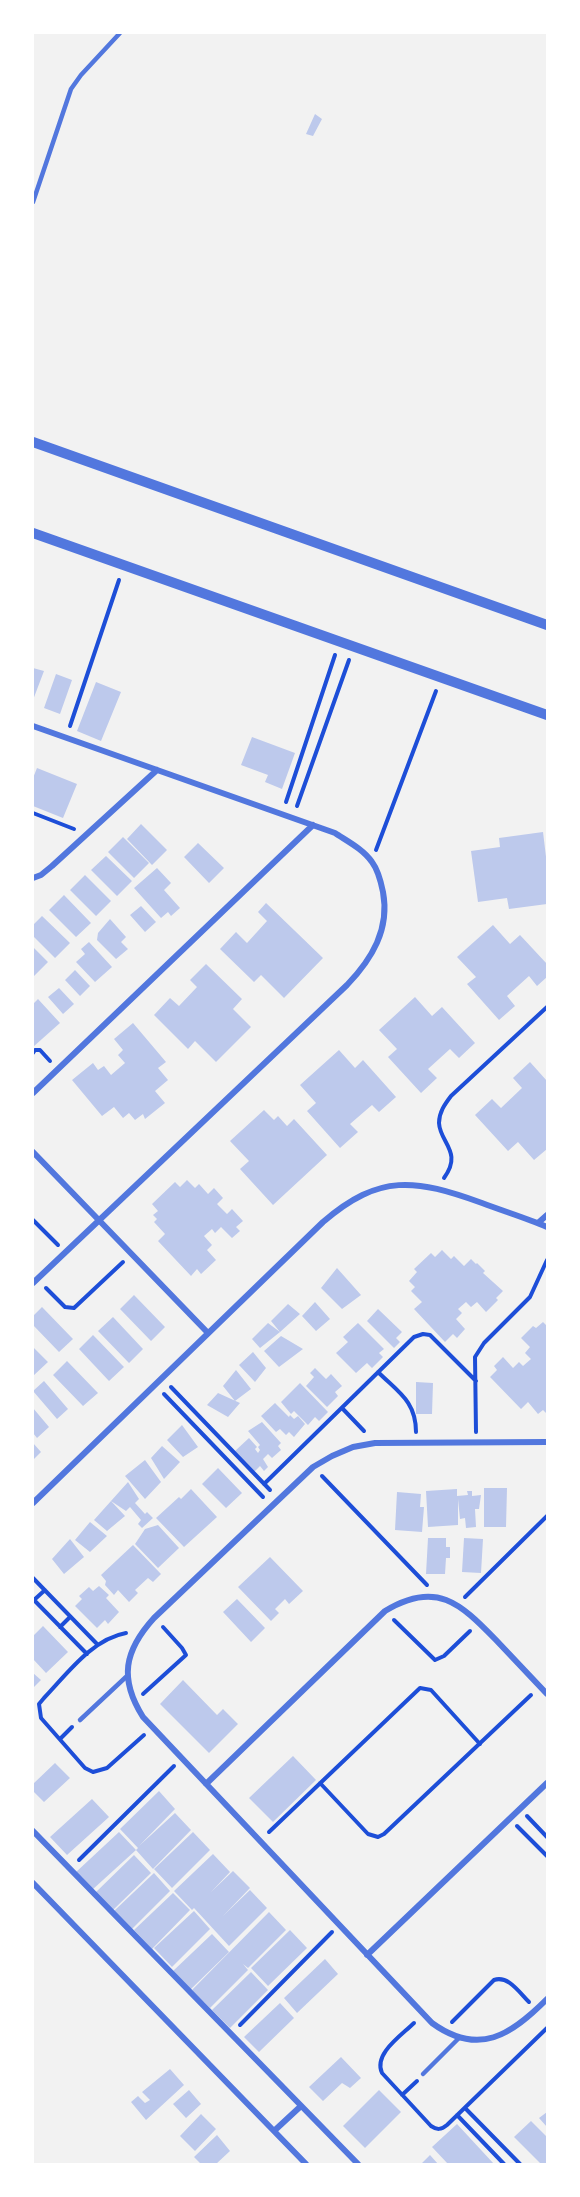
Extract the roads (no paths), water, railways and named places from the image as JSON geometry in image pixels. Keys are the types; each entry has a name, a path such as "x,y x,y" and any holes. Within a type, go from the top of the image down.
{"street":[{"path":"33,442 547,625"},
{"path":"33,533 547,715"},
{"path":"33,726 334,833 372,862 381,882 385,903 383,926 376,948 363,968 35,1281"},
{"path":"33,878 52,866 157,770"},
{"path":"33,1093 312,825"},
{"path":"33,1152 208,1334"},
{"path":"33,1503 341,1206 363,1194 386,1187 411,1185 435,1187 547,1227"},
{"path":"538,1223 547,1215"},
{"path":"547,1442 375,1443 353,1447 332,1456 313,1467 278,1498 139,1634 130,1654 127,1676 134,1702 143,1718 366,1955 443,2031 459,2038 479,2040 503,2035 523,2022 547,1999"},
{"path":"206,1784 385,1611 402,1601 420,1596 440,1598 458,1604 547,1694"},
{"path":"366,1955 547,1783"},
{"path":"33,1831 358,2164"},
{"path":"33,1882 306,2164"},
{"path":"274,2131 301,2106"}],"lane":[{"path":"33,202 71,89 120,33"},
{"path":"80,1720 127,1676"},
{"path":"423,2074 459,2038"}]}
